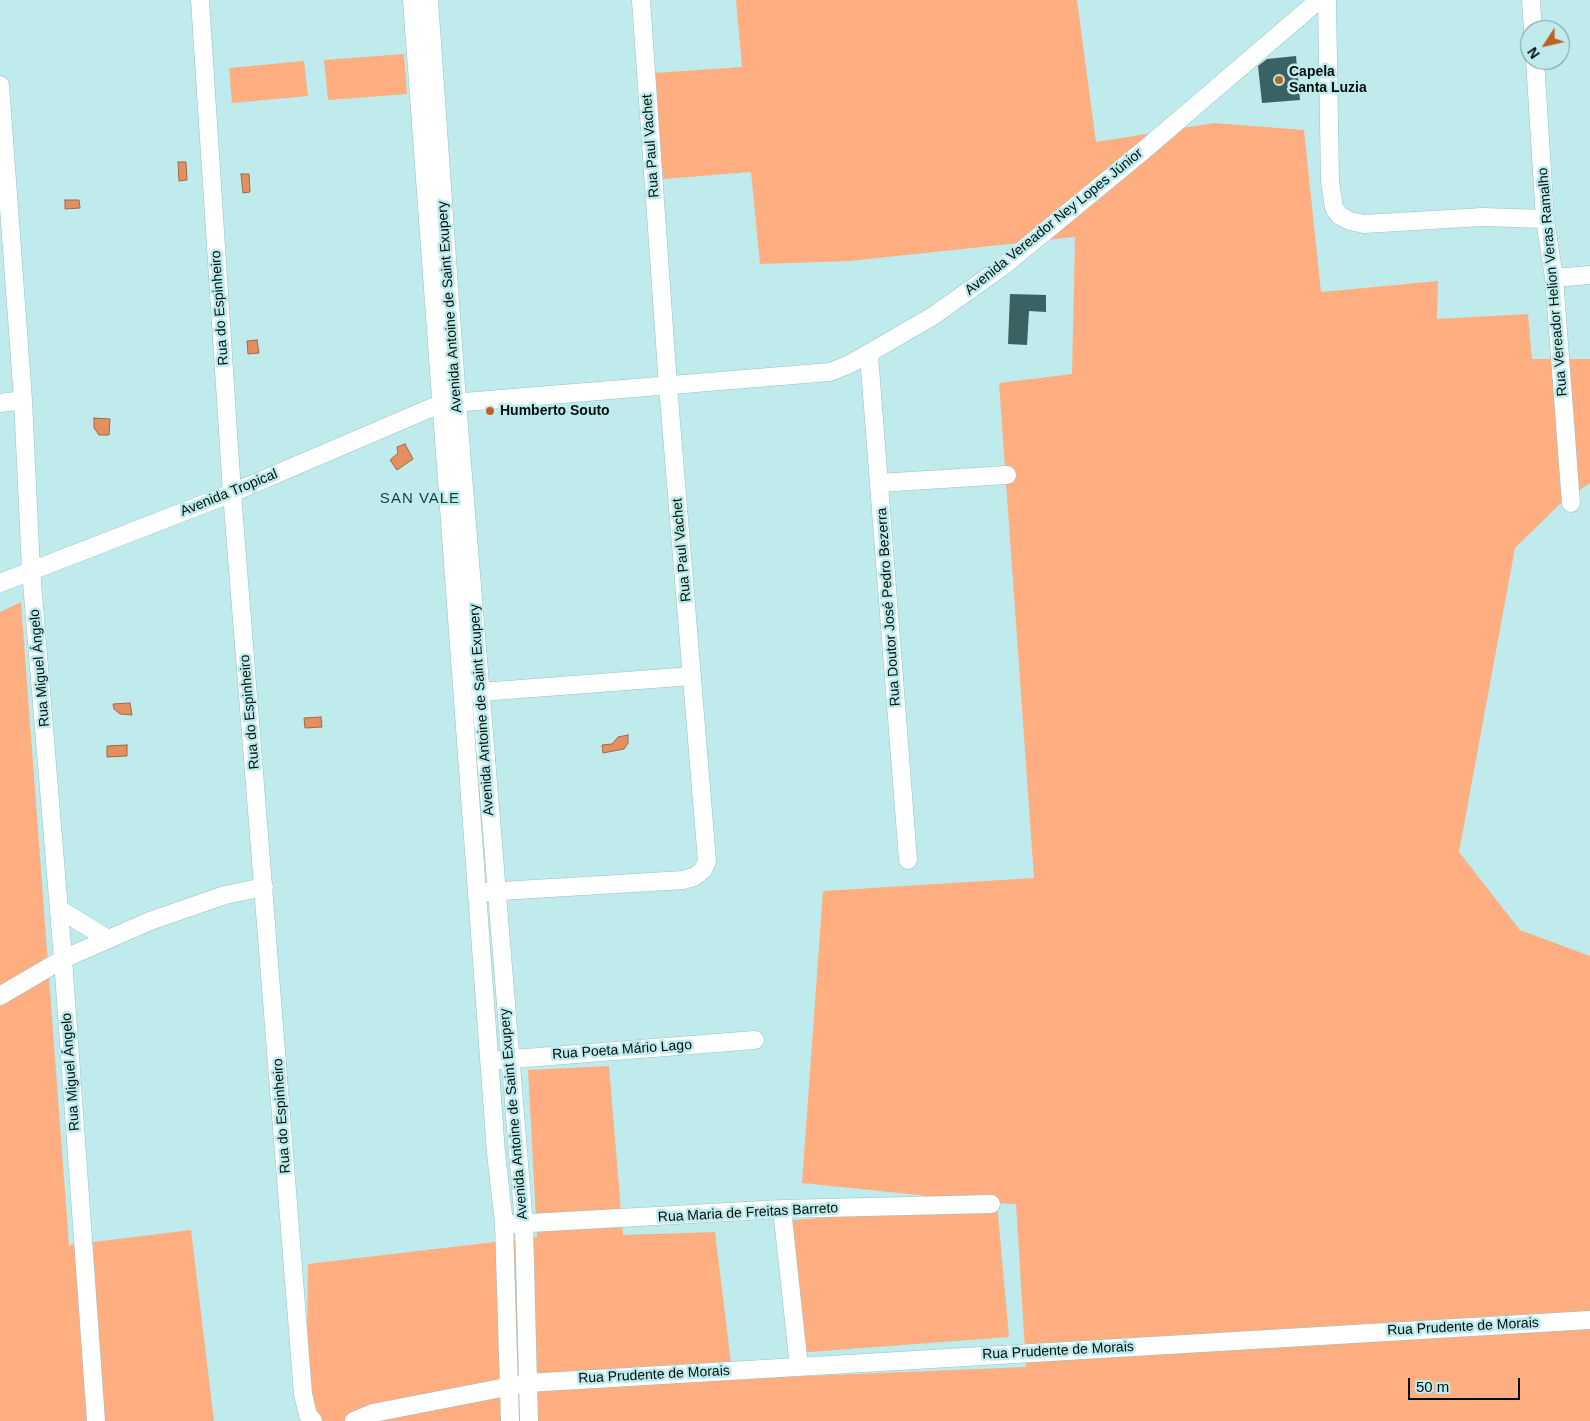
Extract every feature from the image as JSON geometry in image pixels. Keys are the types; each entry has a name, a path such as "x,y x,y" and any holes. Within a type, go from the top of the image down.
{"street":[{"name":"Rua do Espinheiro","path":"200,0 232,493 302,1394 308,1415 313,1421"},
{"name":"Avenida Antoine de Saint Exupery","path":"412,0 427,102 448,403 477,892 496,1153 504,1223 510,1421"},
{"name":"Avenida Antoine de Saint Exupery","path":"427,102 429,0"},
{"name":"Rua Paul Vachet","path":"477,892 683,880 694,877 703,870 706,862 707,849 668,386 641,0"},
{"name":"Avenida Vereador Ney Lopes Júnior","path":"448,403 830,372 869,354 934,316 1002,267 1144,150 1319,0"},
{"path":"1327,0 1330,181 1334,208 1340,216 1350,222 1364,224 1482,217 1545,219"},
{"path":"1531,0 1532,20"},
{"name":"Rua Vereador Helion Veras Ramalho","path":"1536,70 1545,219 1554,278 1571,503"},
{"name":"Rua Miguel Ángelo","path":"0,85 23,400 31,570 63,959 96,1421"},
{"path":"1554,278 1590,275"},
{"name":"Rua Doutor José Pedro Bezerra","path":"869,354 908,860"},
{"path":"0,403 23,400"},
{"name":"Avenida Tropical","path":"0,583 232,493 448,403"},
{"name":"Avenida Antoine de Saint Exupery","path":"448,403 481,692 524,1225 529,1421"},
{"path":"879,484 1007,475"},
{"path":"481,692 692,676"},
{"path":"0,996 63,959 108,939 185,908 225,895 264,887"},
{"path":"59,909 108,939"},
{"name":"Rua Poeta Mário Lago","path":"489,1060 755,1040"},
{"name":"Rua Maria de Freitas Barreto","path":"504,1223 524,1225 782,1210 991,1204"},
{"path":"782,1210 799,1367"},
{"name":"Rua Prudente de Morais","path":"354,1421 373,1413 527,1383 1590,1320"}],"shaded area":[{"path":"736,0 1077,0 1096,142 1214,123 1304,130 1321,292 1438,281 1437,319 1528,314 1532,359 1590,359 1590,483 1561,503 1515,548 1459,852 1520,930 1590,956 1590,1421 306,1421 308,1264 537,1237 528,1070 609,1066 623,1235 715,1232 733,1379 1026,1367 1016,1204 997,1203 1009,1337 797,1353 784,1221 996,1203 802,1183 823,891 1034,878 999,383 1072,374 1075,237 850,261 760,264 751,172 663,179 654,73 742,67"},
{"path":"404,54 407,94 328,100 324,60"},
{"path":"304,61 308,96 232,103 229,68"},
{"path":"178,162 186,162 187,180 179,181"},
{"path":"241,174 249,174 250,192 243,193"},
{"path":"65,200 79,200 80,208 65,209"},
{"path":"257,340 259,353 248,354 247,341"},
{"path":"94,418 110,419 109,435 99,435 94,428"},
{"path":"405,444 413,459 397,470 390,460 398,453 397,447"},
{"path":"21,602 69,1245 191,1230 214,1421 0,1421 0,612"},
{"path":"130,703 132,715 120,714 114,709 113,704"},
{"path":"321,717 322,727 305,728 304,718"},
{"path":"628,735 628,743 624,749 603,753 602,745 612,744 618,737"},
{"path":"127,745 127,756 107,757 107,746"}],"building":[{"name":"Capela Santa Luzia","path":"1296,56 1300,100 1262,103 1258,66 1267,59"},
{"path":"1010,294 1046,295 1046,312 1029,311 1027,345 1008,344"}],"place":[{"name":"Capela Santa Luzia","path":"1279,80"},
{"name":"Humberto Souto","path":"490,411"}],"district":[{"name":"SAN VALE","path":"420,499"}]}
